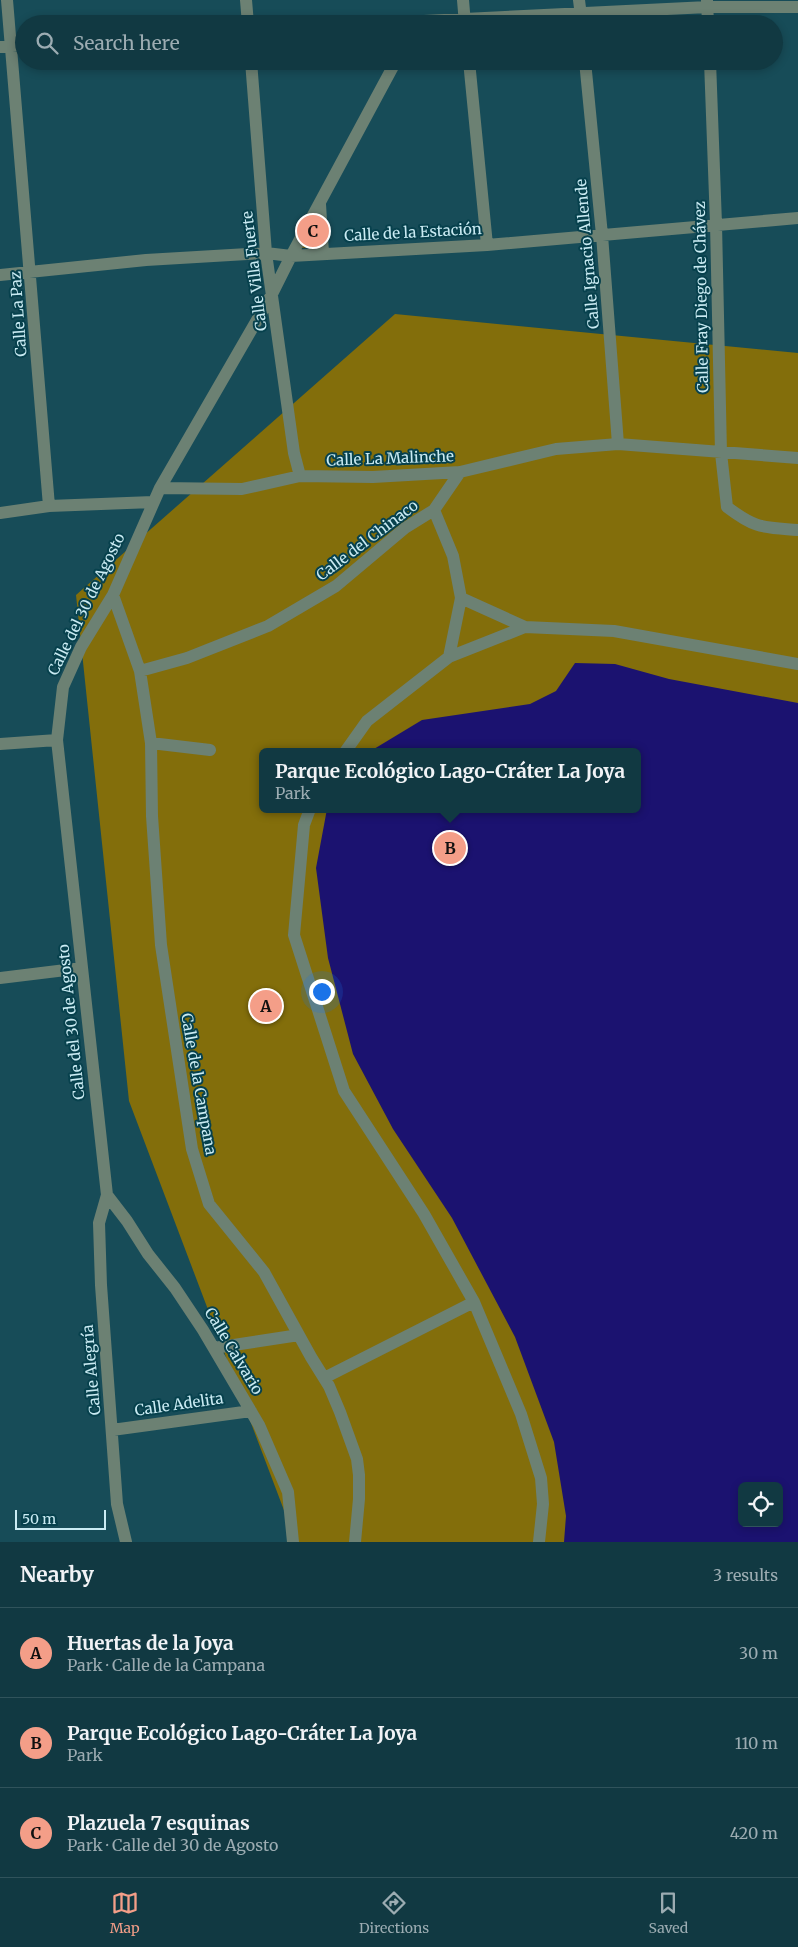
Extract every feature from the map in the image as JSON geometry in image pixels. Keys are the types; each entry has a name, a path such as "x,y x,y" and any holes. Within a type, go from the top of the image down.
{"street":[{"name":"Calle La Paz","path":"7,0 5,47 31,273 49,506"},
{"path":"246,0 247,15"},
{"path":"463,0 464,15"},
{"path":"542,15 708,4 798,7"},
{"name":"Calle Villa Fuerte","path":"252,70 266,253 294,453 300,476"},
{"name":"Calle del 30 de Agosto","path":"107,1194 58,740 63,687 81,646 113,595 160,488 272,294 391,70"},
{"path":"470,70 487,245"},
{"name":"Calle Ignacio Allende","path":"586,70 602,235 618,444"},
{"name":"Calle Fray Diego de Chávez","path":"710,70 721,453 727,507 746,521 760,527 798,530"},
{"path":"320,204 324,253"},
{"name":"Calle de la Estación","path":"0,275 146,260 266,253 291,256 487,245 798,218"},
{"name":"Calle La Malinche","path":"160,488 242,489 300,476 373,477 460,472 556,449 618,444 798,458"},
{"name":"Calle del Chinaco","path":"140,671 187,658 268,626 336,586 406,528 434,510 460,472"},
{"path":"0,513 49,506 153,502"},
{"path":"434,510 453,556 461,598 449,657"},
{"name":"Calle de la Campana","path":"113,595 140,671 152,743 152,816 161,945 192,1149 209,1204 264,1272 324,1378 340,1412 356,1459 359,1474 355,1542"},
{"path":"461,598 525,627 614,631 798,664"},
{"path":"348,748 367,721 449,657 525,627"},
{"path":"0,744 58,740"},
{"path":"152,743 210,750"},
{"path":"308,813 304,825 294,935 344,1091 424,1214 474,1302 521,1414 541,1478 543,1504 539,1542"},
{"path":"0,978 82,968"},
{"name":"Calle Calvario","path":"107,1194 148,1254 175,1288 214,1348 259,1425 288,1492 293,1542"},
{"name":"Calle Alegría","path":"107,1194 99,1223 105,1355 118,1504 126,1542"},
{"path":"324,1378 474,1302"},
{"path":"214,1348 299,1335"},
{"name":"Calle Adelita","path":"112,1430 251,1411"}],"shaded area":[{"path":"316,216 319,247 300,248"},
{"path":"395,314 798,353 798,1542 296,1542 129,1101 76,595"},
{"path":"575,663 615,664 669,679 798,703 798,1542 564,1542 566,1516 554,1442 515,1337 452,1218 393,1129 353,1054 328,958 316,868 326,813 641,813 641,748 376,748 422,720 530,704 556,691"}],"place":[{"name":"Plazuela 7 esquinas","path":"313,231"},
{"name":"Parque Ecológico Lago-Cráter La Joya","path":"450,848"},
{"name":"Huertas de la Joya","path":"266,1006"}]}
